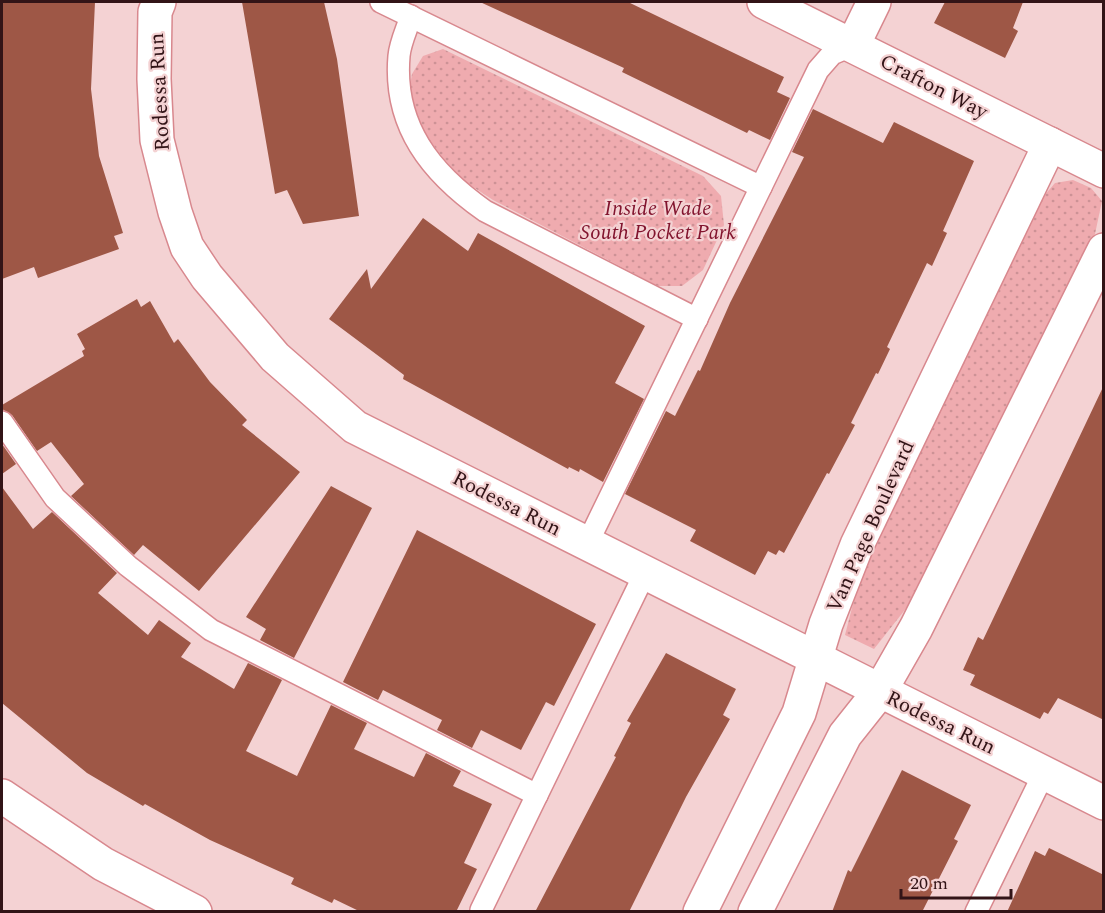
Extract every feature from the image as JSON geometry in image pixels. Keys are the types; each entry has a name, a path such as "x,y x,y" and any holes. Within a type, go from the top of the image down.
{"street":[{"name":"Rodessa Run","path":"159,2 155,12 154,79 157,140 175,212 187,248 207,277 275,357 355,427 1104,803"},
{"name":"Crafton Way","path":"764,2 1104,171"},
{"path":"853,45 874,2"},
{"name":"Van Page Boulevard","path":"700,912 799,713 815,659 857,545 1050,144"},
{"path":"755,912 845,735 880,691 916,628 1104,250"},
{"path":"2,796 103,864 195,912"}],"lane":[{"path":"381,2 761,187"},
{"path":"411,16 399,54 399,95 410,129 431,165 458,192 485,211 697,319"},
{"path":"587,544 818,70 832,54 853,45"},
{"path":"2,422 55,498 128,566 212,630 537,795"},
{"path":"481,910 645,573"},
{"path":"976,912 1044,773"}],"green space":[{"name":"Inside Wade South Pocket Park","path":"443,49 703,176 721,196 724,225 703,270 682,286 658,286 493,200 464,181 423,132 409,91 412,74 423,56"},
{"path":"1073,180 1091,188 1102,201 1095,234 919,592 874,649 845,635 863,565 1036,205 1055,183"}],"building":[{"path":"2,2 95,2 91,89 99,156 123,233 114,236 119,249 38,278 34,267 2,279"},
{"path":"242,2 324,2 337,59 359,216 303,224 287,190 275,194"},
{"path":"480,2 628,2 784,77 777,92 790,98 770,140 749,130 747,133 622,72 624,68"},
{"path":"945,2 1023,2 1013,28 1018,31 1005,58 934,23"},
{"path":"813,109 883,143 894,122 974,161 943,231 947,233 932,266 927,263 887,347 890,349 851,423 855,425 784,553 779,550 776,555 768,551 755,575 690,541 696,530 625,494 666,411 675,416 698,370 700,371 730,303 804,157 792,152"},
{"path":"423,218 468,251 478,233 645,326 615,383 644,399 603,482 580,469 579,472 569,467 568,469 403,379 404,375 329,319 367,269 371,289"},
{"path":"137,299 141,307 150,301 174,343 178,339 210,382 247,420 242,425 300,472 199,591 143,545 134,555 71,496 84,484 51,442 37,451 12,415 2,409 2,405 84,356 82,351 85,349 77,334"},
{"path":"1104,385 1104,720 1058,698 1048,714 1044,712 1040,719 970,685 975,675 963,670 978,637 983,640"},
{"path":"2,444 16,464 2,474"},
{"path":"331,486 372,508 294,658 260,640 266,629 246,617"},
{"path":"2,487 33,529 52,512 117,573 98,593 148,635 159,620 191,643 181,657 234,689 248,663 282,680 246,751 297,776 331,705 367,723 354,749 414,777 426,753 461,771 453,786 492,804 464,863 477,869 456,912 361,912 334,899 332,903 291,884 294,878 210,840 145,804 143,806 87,773 2,703"},
{"path":"417,530 596,624 554,706 546,702 521,750 481,730 472,748 437,730 442,720 383,690 378,700 343,682"},
{"path":"666,653 736,689 723,715 730,719 686,797 629,912 535,912 616,757 614,756 631,723 627,721"},
{"path":"902,770 971,805 954,839 958,841 922,912 832,912 848,870 851,872"},
{"path":"1049,848 1104,875 1104,912 1007,912 1035,851 1045,856"}]}
